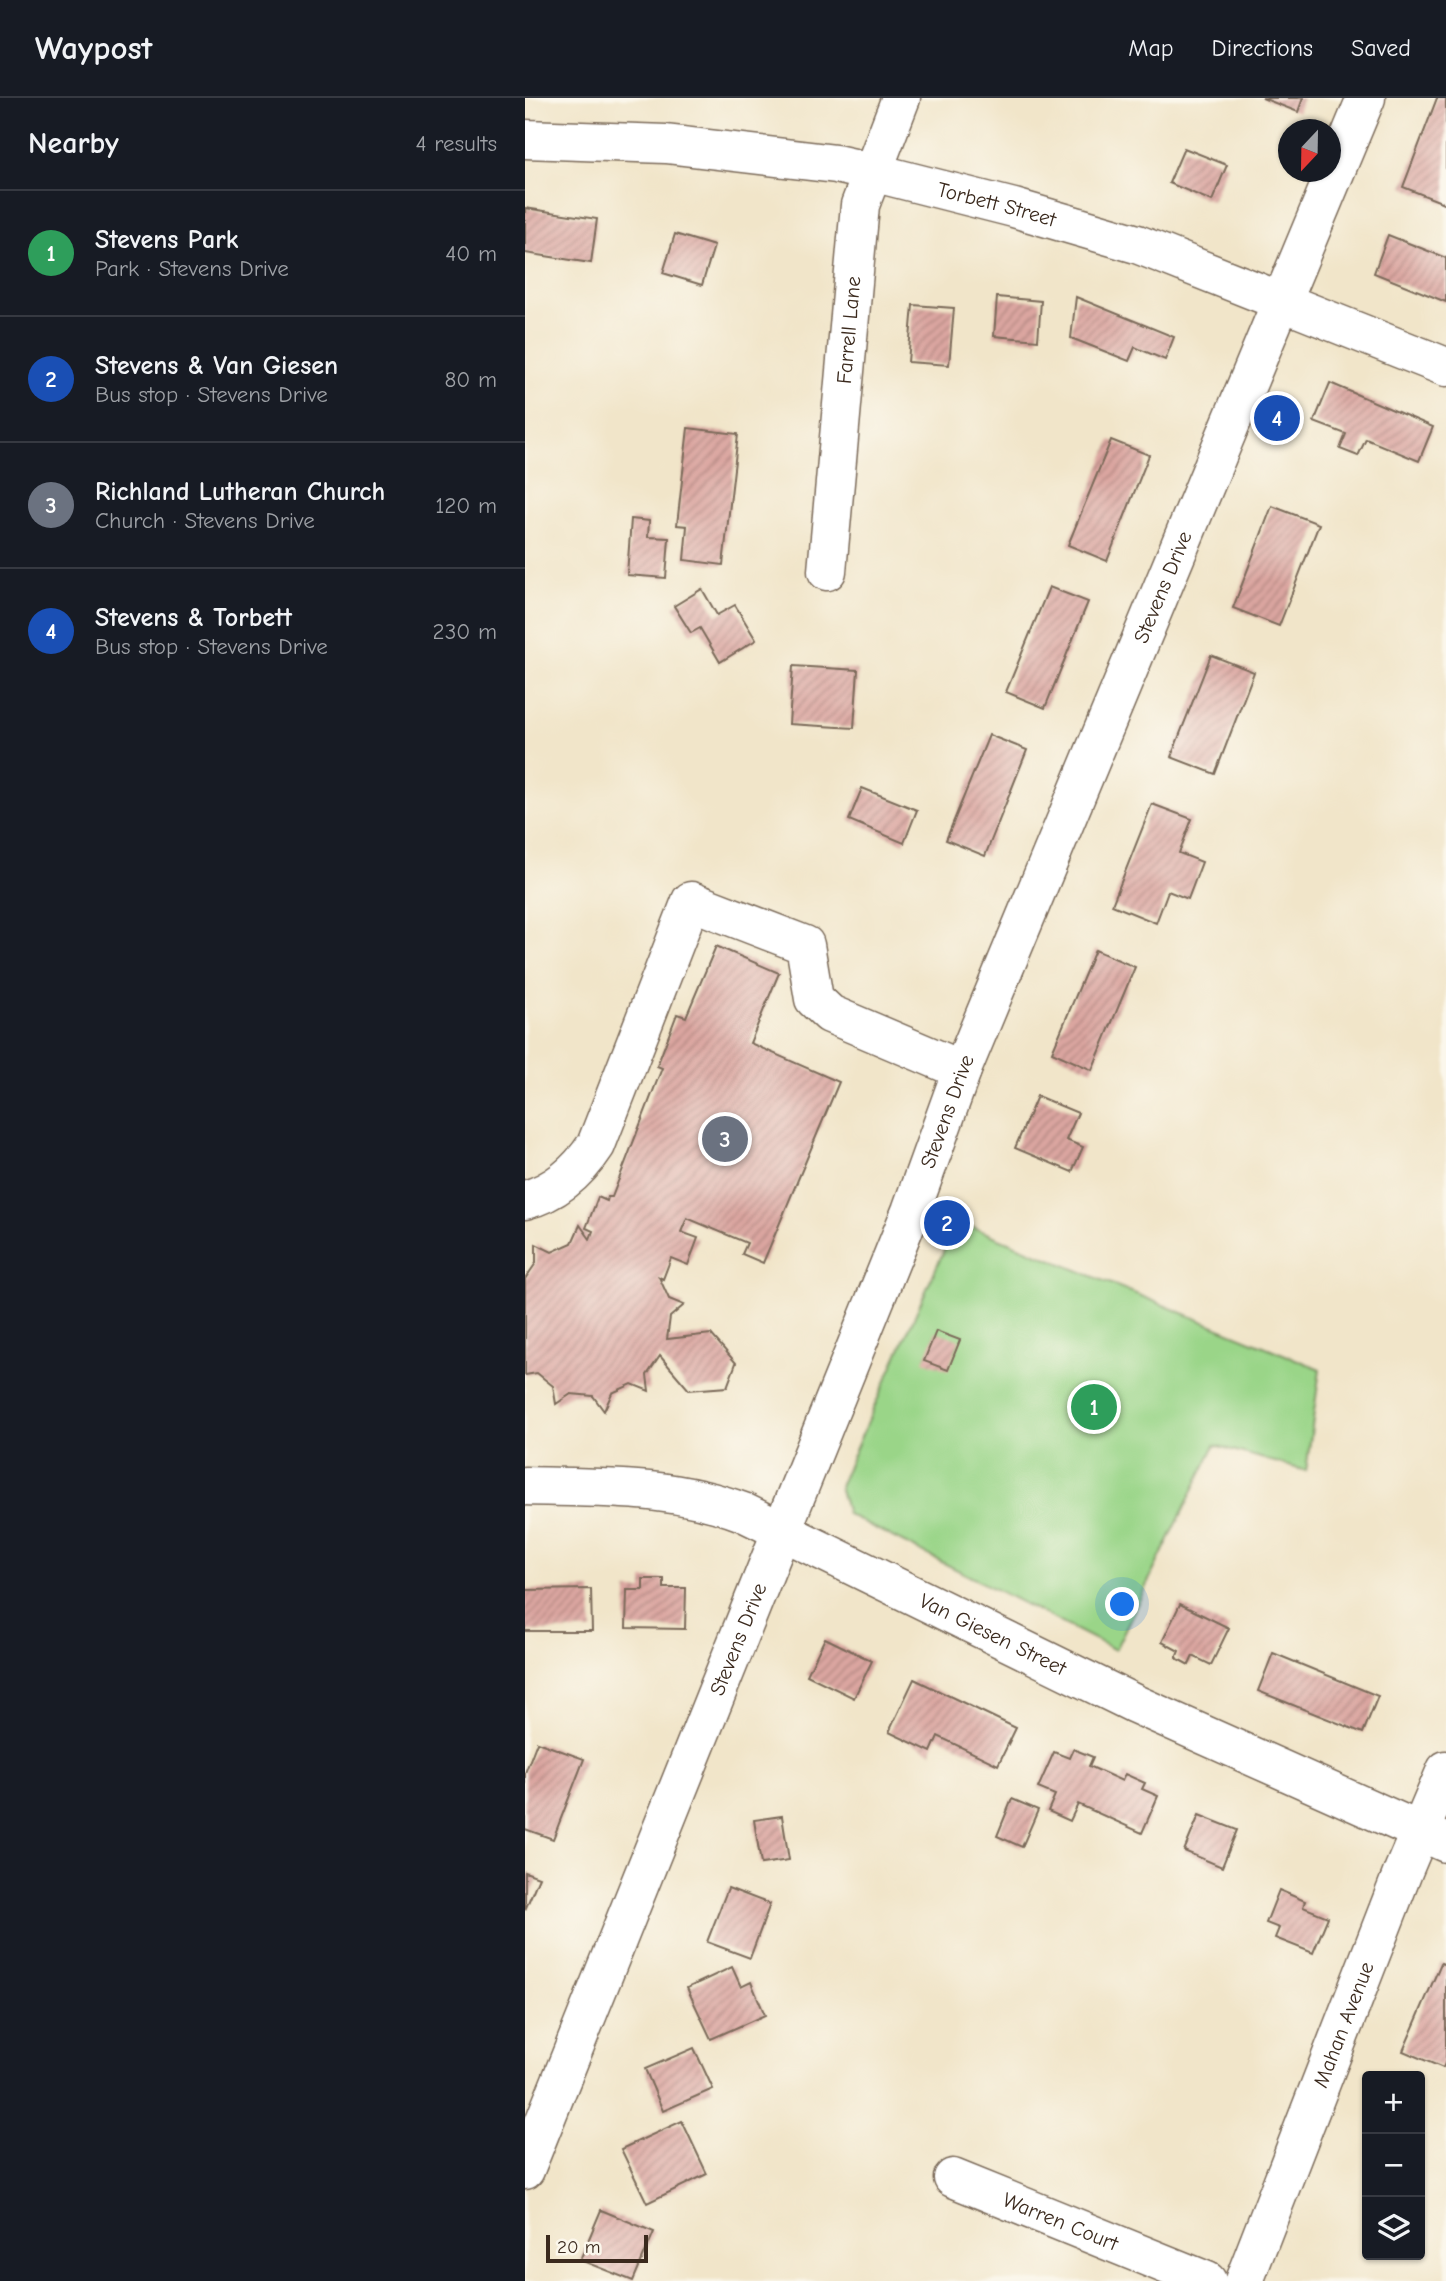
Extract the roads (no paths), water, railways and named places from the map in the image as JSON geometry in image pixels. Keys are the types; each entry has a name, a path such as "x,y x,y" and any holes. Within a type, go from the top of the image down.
{"street":[{"name":"Farrell Lane","path":"827,571 860,205 901,98"},
{"name":"Stevens Drive","path":"525,2170 911,1211 962,1070 1366,98"},
{"name":"Torbett Street","path":"525,139 666,144 823,163 872,172 1014,208 1137,244 1446,367"},
{"path":"525,1200 543,1195 558,1185 587,1160 596,1145 691,901 805,945 814,999 830,1014 962,1070"},
{"name":"Van Giesen Street","path":"525,1486 637,1489 692,1495 743,1511 1135,1704 1433,1838"},
{"name":"Mahan Avenue","path":"1244,2281 1433,1838 1446,1770"},
{"name":"Warren Court","path":"953,2178 1207,2281"}],"place":[{"name":"Stevens & Torbett","path":"1277,418"},
{"name":"Richland Lutheran Church","path":"725,1139"},
{"name":"Stevens & Van Giesen","path":"947,1223"},
{"name":"Stevens Park","path":"1094,1407"}]}
